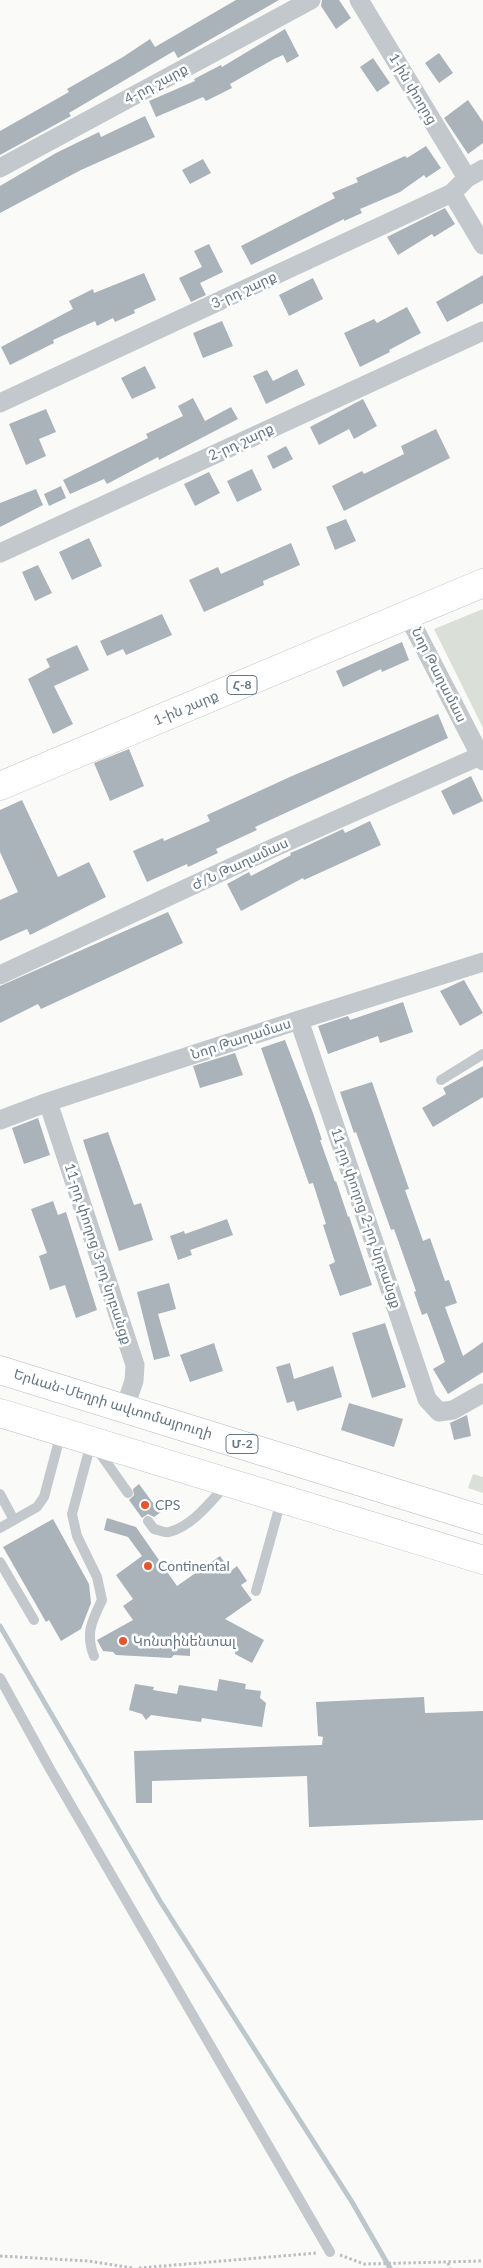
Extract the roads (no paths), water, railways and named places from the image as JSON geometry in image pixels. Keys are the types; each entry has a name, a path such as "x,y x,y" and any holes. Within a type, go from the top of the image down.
{"main road":[{"name":"1-ին շարք","path":"0,786 483,583"},
{"name":"Երևան-Մեղրի ավտոմայրուղի","path":"0,1370 125,1407 483,1520"},
{"path":"0,1413 483,1560"}],"street":[{"name":"4-րդ շարք","path":"0,168 311,0"},
{"name":"1-ին փողոց","path":"359,0 475,174"},
{"name":"3-րդ շարք","path":"0,403 452,193 475,174"},
{"path":"452,193 483,245"},
{"name":"2-րդ շարք","path":"0,553 483,332"},
{"name":"Նոր Թաղամաս","path":"408,616 482,758"},
{"name":"Ժ/Ն Թաղամաս","path":"0,975 264,852 482,758"},
{"name":"Նոր Թաղամաս","path":"0,1120 48,1102 299,1020 480,968"},
{"name":"11-րդ փողոց 2-րդ նրբանցք","path":"299,1020 426,1399 439,1412 453,1410 483,1393"},
{"name":"11-րդ փողոց 3-րդ նրբանցք","path":"48,1102 135,1365 134,1381 125,1407"}],"lane":[{"path":"440,1080 483,1054"},
{"path":"0,1528 37,1507 44,1497 62,1432"},
{"path":"92,1442 128,1493"},
{"path":"92,1442 72,1514 77,1536 96,1577 102,1600 90,1625 90,1646 94,1656"},
{"path":"148,1521 154,1529 168,1532 184,1525 202,1511 228,1483"},
{"path":"0,1494 14,1520"},
{"path":"256,1591 281,1499"},
{"path":"0,1562 34,1620"},
{"path":"0,1678 50,1769 330,2252"}],"waterway":[{"path":"0,1626 160,1901 352,2202 390,2268"}],"place":[{"name":"CPS","path":"145,1505"},
{"name":"Continental","path":"148,1566"},
{"name":"Կոնտինենտալ","path":"123,1641"}]}
